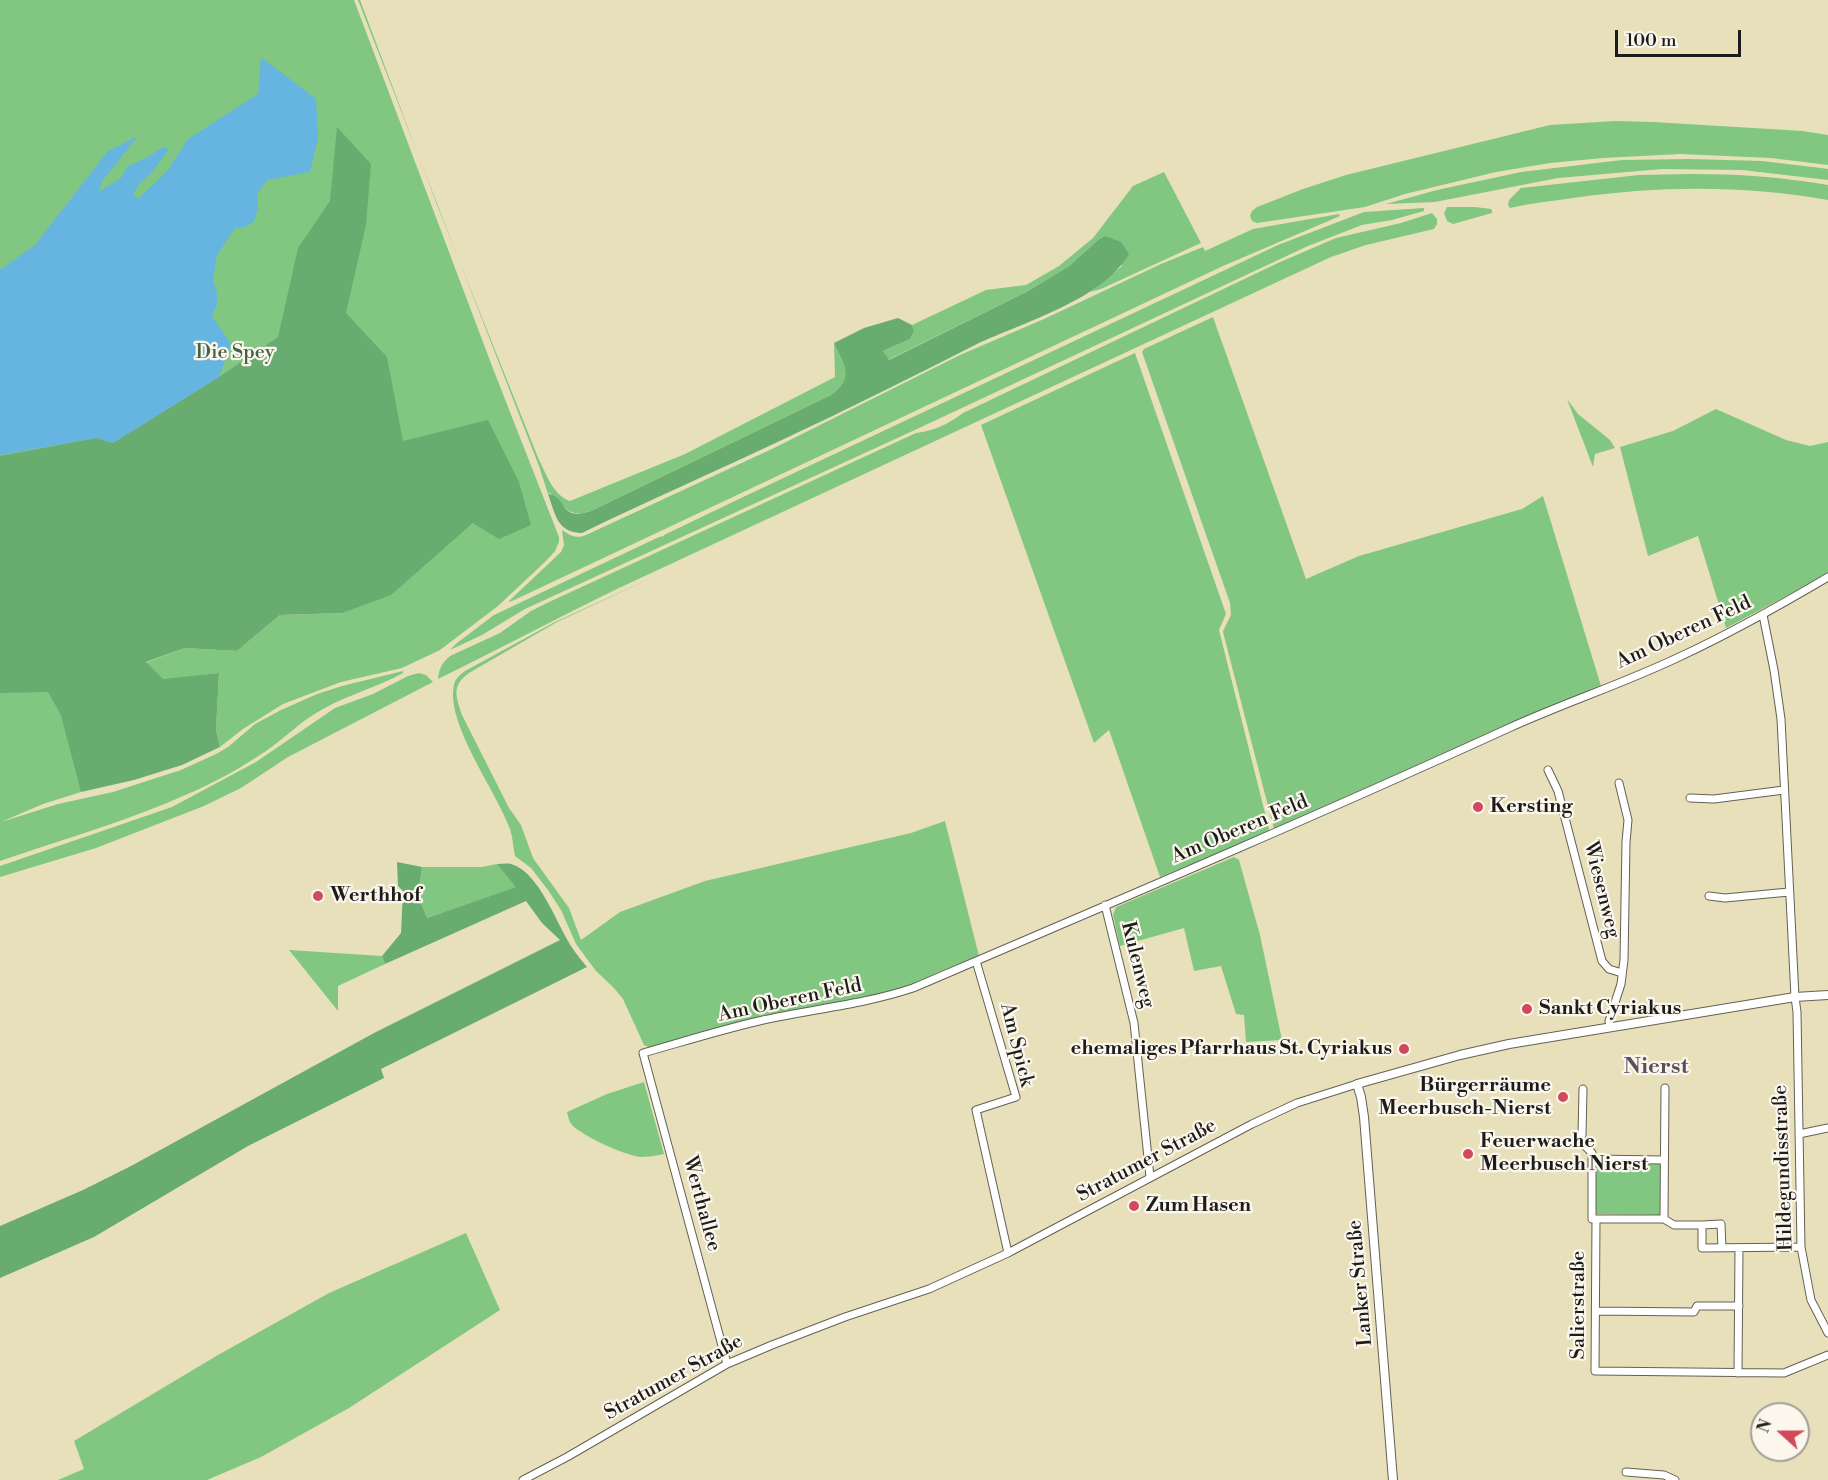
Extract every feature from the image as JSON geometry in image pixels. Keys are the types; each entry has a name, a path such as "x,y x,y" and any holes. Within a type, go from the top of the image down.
{"street":[{"name":"Am Oberen Feld","path":"644,1053 759,1021 856,1004 913,988 1365,794 1512,727 1676,659 1763,615 1828,577"},
{"name":"Hildegundisstraße","path":"1763,615 1781,719 1797,1012 1801,1247 1811,1300 1828,1333"},
{"name":"Wiesenweg","path":"1548,770 1558,791 1602,961 1609,969 1622,974"},
{"name":"Wiesenweg","path":"1610,1027 1609,1021 1621,984 1624,960 1628,829 1625,802 1619,783"},
{"path":"1690,798 1714,799 1784,790"},
{"path":"1709,896 1725,898 1789,892"},
{"name":"Kulenweg","path":"1105,905 1134,1023 1150,1177"},
{"name":"Am Spick","path":"976,961 1016,1097 976,1110 1008,1253"},
{"name":"Stratumer Straße","path":"523,1480 587,1446 727,1364 845,1317 929,1289 1008,1253 1252,1124 1297,1103 1460,1054 1795,997 1828,995"},
{"name":"Werthallee","path":"644,1053 727,1364"},
{"name":"Lanker Straße","path":"1356,1084 1364,1117 1393,1480"},
{"path":"1664,1220 1665,1088"},
{"path":"1583,1089 1580,1141 1592,1153 1592,1159 1664,1160"},
{"path":"1799,1134 1828,1128"},
{"name":"Salierstraße","path":"1592,1159 1592,1219 1596,1219 1595,1371 1784,1373 1828,1355"},
{"path":"1596,1219 1664,1220 1674,1225 1721,1224 1722,1248"},
{"path":"1702,1225 1702,1248 1801,1247"},
{"path":"1738,1373 1739,1248"},
{"path":"1596,1311 1694,1312 1697,1306 1739,1306"},
{"path":"1626,1472 1664,1475 1675,1480"}],"green space":[{"name":"Die Spey","path":"0,0 354,0 559,542 546,561 498,606 440,650 402,668 341,682 283,704 243,729 220,747 216,730 219,673 163,680 145,663 185,648 237,651 280,615 342,613 446,546 473,523 523,497 68,655 81,792 43,804 1,822 58,804 113,792 181,770 228,747 255,724 317,694 403,671 403,673 323,709 257,757 200,789 120,821 0,861"},
{"path":"358,0 360,0 419,156"},
{"path":"1615,121 1803,131 1828,135 1828,165 1771,158 1680,154 1603,158 1550,163 1496,172 1405,194 1365,207 1257,223 1252,221 1250,216 1257,207 1346,175 1550,125"},
{"path":"337,127 371,164 366,225 346,313 387,357 403,441 488,420 519,482 531,525 499,539 473,523 391,595 342,613 280,615 237,651 185,648 146,662 163,679 219,673 216,730 220,747 182,765 134,780 81,792 61,715 48,692 0,693 0,456 97,438 113,443 278,337 298,248 330,201"},
{"path":"419,156 459,259 437,205"},
{"path":"1622,160 1762,161 1828,169 1828,180 1742,170 1662,169 1558,178 1435,202 1386,204 1437,190 1521,172"},
{"path":"1164,172 1201,243 1090,292 1122,266 1097,241 1069,266 1028,291 888,360 883,351 910,339 914,331 912,325 986,290 1026,285 1059,266 1093,238 1133,186"},
{"path":"1639,175 1760,176 1828,185 1828,200 1764,192 1669,189 1605,194 1510,208 1508,205 1509,200 1521,188"},
{"path":"1447,207 1491,209 1492,213 1453,224 1447,221 1444,213"},
{"path":"1424,208 1424,211 1392,220 1362,225 1308,246 525,609 482,635 450,650 494,615 1278,245 1364,212"},
{"path":"1432,213 1437,219 1434,229 1366,245 1331,257 619,588 438,679 441,666 450,656 500,633 531,611 549,602 916,433 941,426 963,413 1278,263 1336,238 1401,223"},
{"path":"1339,214 1340,216 1223,266 509,601 561,552 564,545 562,530 574,536 586,535 774,448 960,355 1044,319 1161,264 1203,247 1205,251 1253,229"},
{"path":"1105,236 1121,242 1129,254 1100,285 1060,308 975,345 808,428 582,533 567,530 558,521 548,494 559,499 568,511 573,513 591,511 831,395 843,383 845,377 844,365 834,343 864,328 898,318 912,325 914,331 910,339 883,351 889,360 1028,291 1069,266"},
{"path":"459,259 539,460 555,489 570,501 685,454 835,377 834,343 844,365 845,377 843,383 831,395 591,511 572,512 550,493 548,494"},
{"path":"1213,317 1306,579 1359,556 1522,509 1543,496 1601,686 1274,829 1223,631 1231,615 1230,603 1142,352 1144,349"},
{"path":"1135,353 1226,614 1219,630 1269,829 1268,832 1160,877 1109,730 1094,743 981,425"},
{"path":"1567,399 1578,414 1610,440 1615,448 1595,454 1593,467"},
{"path":"1716,409 1786,440 1810,446 1828,442 1828,574 1726,628 1698,536 1648,556 1620,447 1673,431"},
{"path":"660,574 557,622 469,673 457,687 462,715 509,808 521,825 533,858 569,908 581,940 620,912 705,881 911,833 945,821 979,956 889,993 651,1048 644,1045 623,999 596,971 576,944 561,910 548,890 531,868 515,856 510,829 464,738 453,701 455,683 465,671 555,622"},
{"path":"419,673 426,675 433,682 288,757 241,788 204,806 96,848 0,877 0,866 172,807 256,762 335,708"},
{"path":"1234,857 1239,860 1260,935 1282,1040 1246,1042 1244,1015 1236,1014 1221,966 1194,971 1184,928 1120,946 1113,915 1116,907"},
{"path":"397,862 422,867 418,895 427,918 516,887 497,864 511,864 521,869 539,888 567,939 587,967 381,1069 384,1078 248,1146 94,1237 0,1278 0,1226 83,1190 131,1166 374,1033 560,940 542,923 526,901 385,964 382,956 401,933 403,891 398,886"},
{"path":"497,864 517,887 427,918 418,895 422,867 482,867"},
{"path":"289,950 382,956 385,964 338,986 338,1011"},
{"path":"644,1082 664,1154 640,1157 624,1153 585,1134 570,1122 567,1112 607,1094"},
{"path":"1595,1163 1661,1163 1660,1215 1595,1214"},
{"path":"466,1233 500,1310 349,1408 261,1457 207,1480 58,1480 84,1469 74,1441 218,1355 329,1293"}],"water":[{"path":"261,57 316,99 318,138 310,172 267,180 257,194 258,209 254,221 245,227 235,228 217,255 213,280 217,305 212,316 231,344 219,377 113,443 97,438 0,455 0,270 35,245 108,151 138,136 103,180 98,192 121,178 127,167 163,147 169,149 152,172 138,185 133,196 139,198 167,171 188,139 258,94"}],"place":[{"name":"Kersting","path":"1478,807"},
{"name":"Werthhof","path":"318,896"},
{"name":"Sankt Cyriakus","path":"1527,1009"},
{"name":"ehemaliges Pfarrhaus St. Cyriakus","path":"1404,1049"},
{"name":"Bürgerräume Meerbusch-Nierst","path":"1563,1097"},
{"name":"Feuerwache Meerbusch Nierst","path":"1468,1154"},
{"name":"Zum Hasen","path":"1134,1206"}],"district":[{"name":"Nierst","path":"1656,1068"}]}
